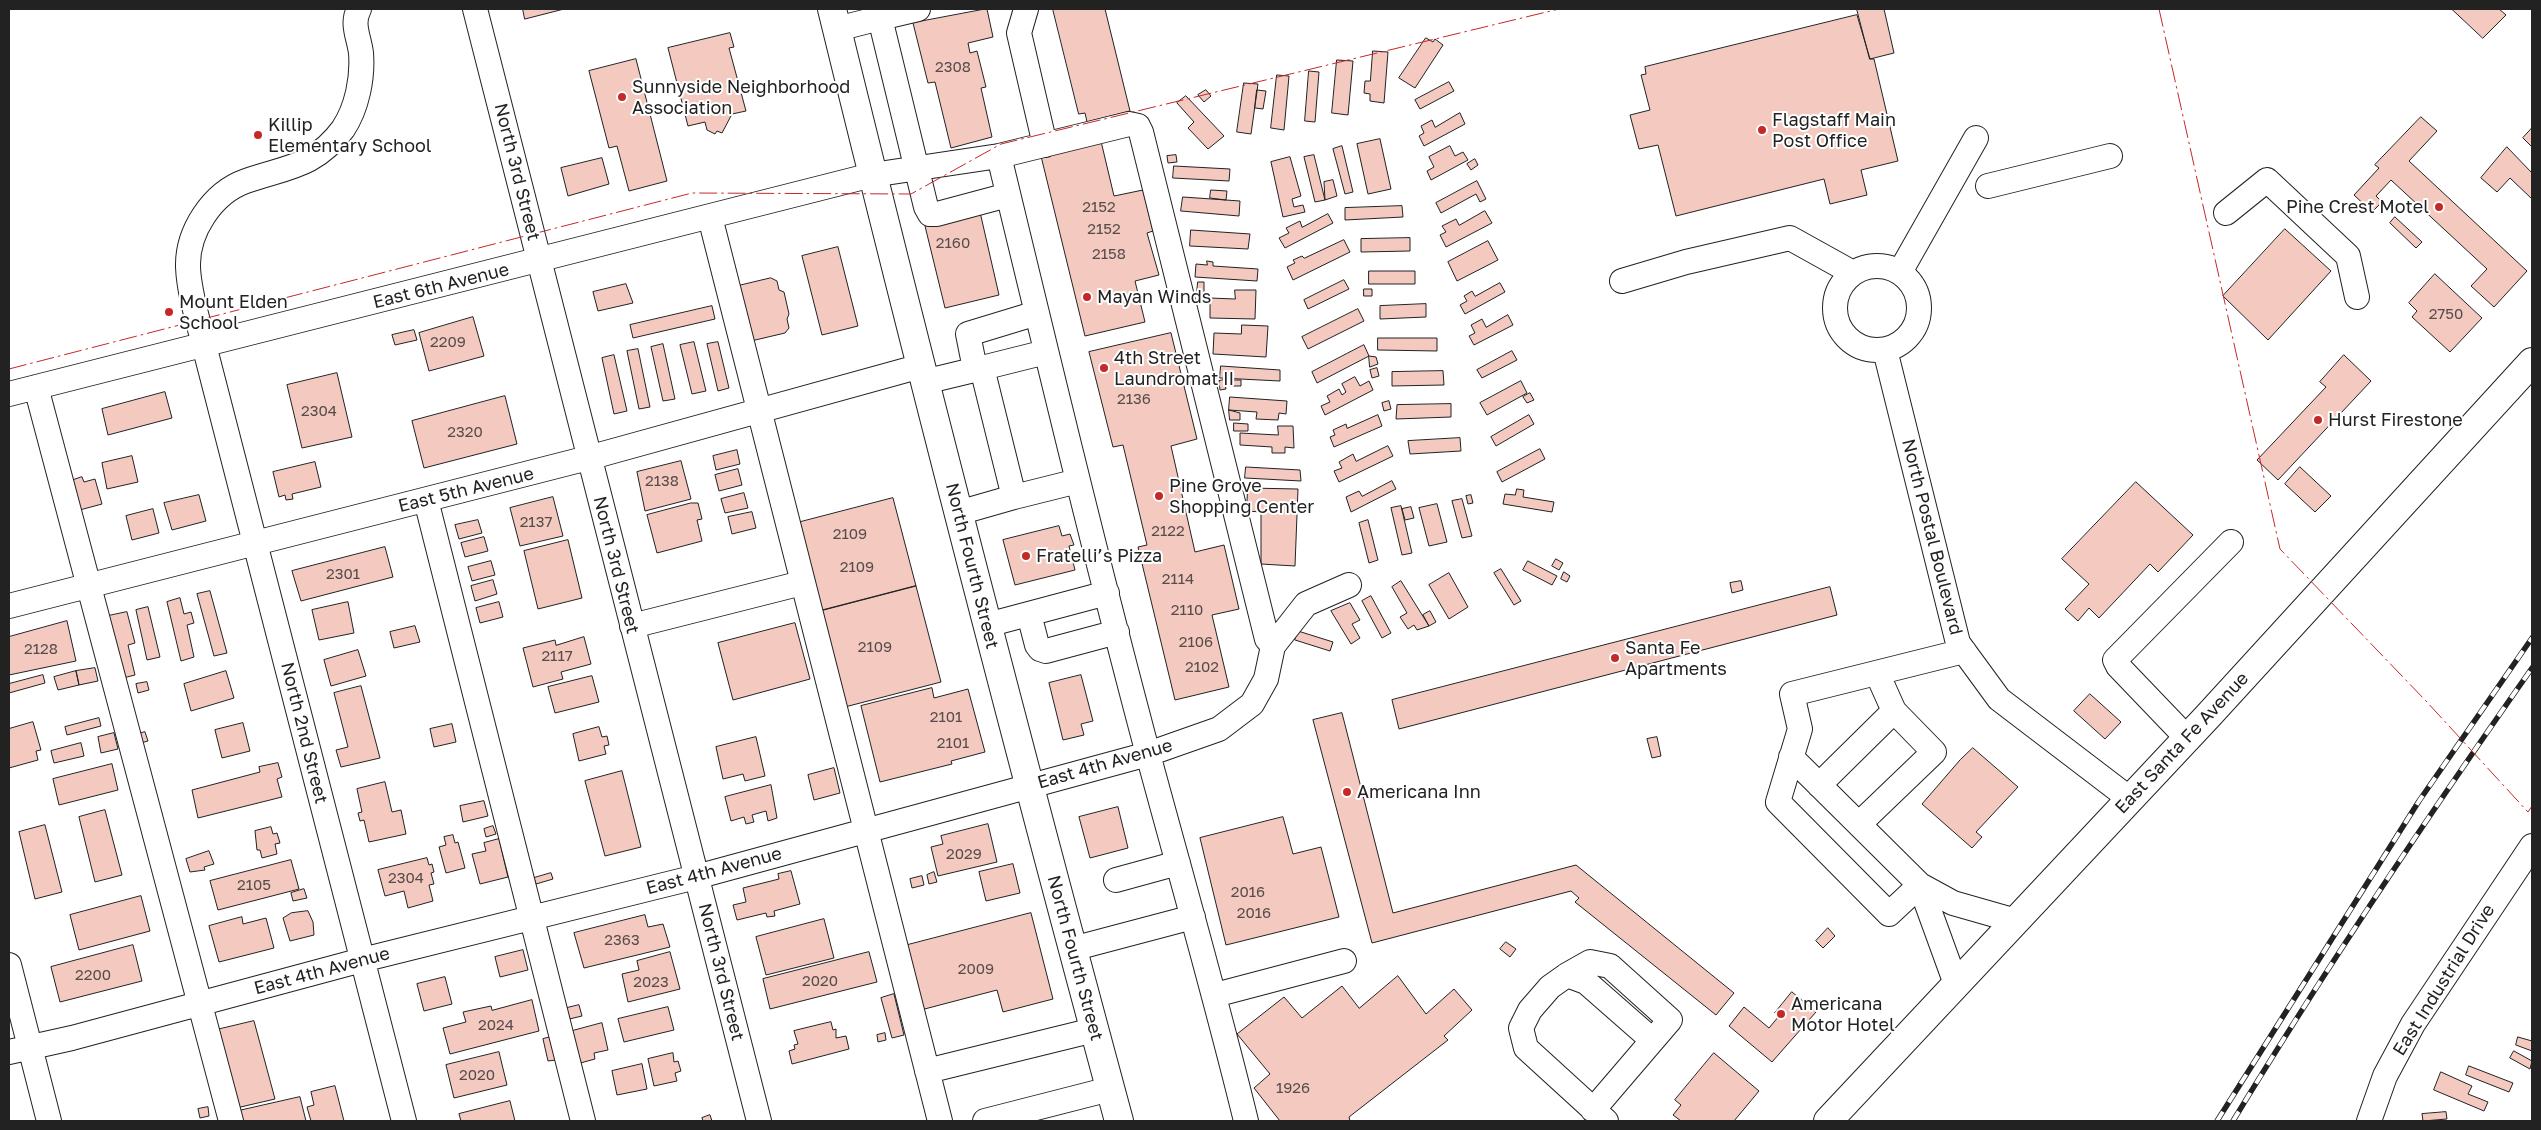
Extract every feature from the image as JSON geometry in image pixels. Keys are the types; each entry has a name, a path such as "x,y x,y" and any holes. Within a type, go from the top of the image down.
{"main road":[{"name":"North Fourth Street","path":"835,19 872,175 958,513 1029,787 1119,1121"},
{"name":"East Santa Fe Avenue","path":"1828,1121 2130,800 2532,362"}],"street":[{"name":"North 2nd Street","path":"359,9 355,23 362,70 358,96 343,128 331,143 304,163 244,181 216,200 202,218 189,251 188,268 204,345 404,1121"},
{"name":"North 3rd Street","path":"475,9 540,261 588,458 759,1121"},
{"path":"835,19 918,9"},
{"path":"1026,9 1019,33 1045,146"},
{"path":"879,13 926,207 930,214 938,214 1008,195"},
{"name":"East 6th Avenue","path":"9,394 540,261 872,175 999,156 1129,124 1138,126 1141,132 1267,639 1273,646"},
{"path":"1900,272 1976,138"},
{"path":"999,156 1078,481 1148,754 1215,995 1246,1121"},
{"path":"1988,186 2110,156"},
{"path":"2226,213 2267,180 2348,256 2357,297"},
{"path":"710,217 940,1121"},
{"path":"1622,281 1686,262 1790,238 1853,273"},
{"path":"1877,265 1889,267 1900,272 1911,282 1918,295 1920,308 1917,323 1910,335 1899,344 1885,350 1871,350 1857,346 1845,337 1837,324 1834,310 1836,296 1842,283 1853,273 1864,267 1877,265"},
{"path":"1014,497 968,334 1037,313"},
{"name":"North Postal Boulevard","path":"1885,350 1958,643 1999,699 2130,800"},
{"name":"East 5th Avenue","path":"9,606 588,458 758,411 923,374 978,369 1046,352"},
{"path":"36,387 87,586 231,1121"},
{"path":"958,513 1078,481"},
{"path":"426,500 530,918 583,1121"},
{"path":"2187,738 2118,666 2116,660 2231,542"},
{"path":"632,626 802,583"},
{"name":"East 4th Avenue","path":"20,1050 362,960 696,877 1148,754 1218,729 1252,704 1266,679 1273,646 1306,604 1350,585"},
{"path":"987,625 1107,593"},
{"path":"1029,614 1038,645 1040,649 1046,651 1117,632"},
{"path":"1920,885 1890,914 1778,802 1800,729 1792,694 1964,651"},
{"path":"1858,824 1934,752 1894,711 1877,672"},
{"path":"1819,785 1894,711"},
{"path":"1791,757 1920,885 1954,903 2016,921"},
{"name":"East Industrial Drive","path":"2369,1121 2385,1076 2413,1024 2532,846"},
{"path":"1116,880 1178,863"},
{"path":"1920,885 1956,984"},
{"path":"1072,949 1193,916"},
{"path":"1215,995 1344,961"},
{"path":"1590,962 1610,966 1670,1020 1651,1039 1600,1115 1526,1048 1521,1028 1530,1010 1550,987 1590,962"},
{"path":"9,965 20,1050 49,1121"},
{"path":"928,1071 1094,1030"},
{"path":"985,1121 1110,1089"}],"building":[{"path":"523,9 564,9 525,19"},
{"path":"987,9 993,37 968,43 970,53 977,51 986,87 981,88 992,137 951,148 935,82 928,83 913,23"},
{"path":"1053,9 1105,9 1130,111 1087,122 1085,113 1079,114"},
{"path":"1857,9 1884,9 1894,53 1870,59"},
{"path":"2452,9 2499,9 2506,15 2483,38"},
{"name":"Flagstaff Main Post Office","path":"1857,15 1870,59 1874,59 1898,161 1861,170 1867,195 1830,204 1824,179 1676,216 1658,145 1639,149 1630,115 1650,110 1641,75 1646,74 1645,67"},
{"path":"730,33 734,47 729,48 746,111 732,114 722,133 717,131 715,134 707,130 705,122 688,126 668,48"},
{"path":"1426,38 1433,42 1435,39 1443,45 1415,88 1399,78"},
{"path":"1373,51 1388,52 1384,103 1370,101 1370,94 1364,93 1365,81 1370,81"},
{"path":"636,59 667,181 629,191 617,146 609,148 589,71"},
{"path":"1337,60 1353,61 1348,115 1332,113"},
{"path":"1309,71 1319,72 1315,122 1305,121"},
{"path":"1277,75 1289,76 1284,130 1271,128"},
{"path":"1449,82 1454,91 1420,109 1415,100"},
{"path":"1244,83 1258,84 1251,134 1237,132"},
{"path":"1206,90 1211,96 1204,102 1198,95"},
{"path":"1257,90 1266,91 1263,109 1255,108"},
{"path":"1186,96 1224,136 1208,149 1188,128 1194,122 1177,103"},
{"path":"1460,113 1465,124 1424,146 1419,136 1424,133 1421,126 1432,120 1435,127"},
{"name":"Pine Crest Motel","path":"2421,117 2437,131 2409,161 2527,271 2494,307 2471,286 2487,269 2391,180 2376,196 2382,202 2372,212 2354,195 2379,168 2375,165"},
{"path":"2532,128 2532,147 2523,138"},
{"path":"1100,137 1114,196 1143,190 1153,231 1147,233 1159,275 1135,281 1145,322 1085,336 1040,152"},
{"path":"1380,139 1391,189 1368,194 1357,144"},
{"path":"1342,146 1353,192 1345,194 1333,149"},
{"path":"1450,146 1455,156 1463,152 1468,160 1431,180 1427,171 1434,167 1429,157"},
{"path":"2507,147 2532,173 2532,199 2510,178 2497,192 2481,178"},
{"path":"1176,155 1177,162 1168,163 1167,156"},
{"path":"1314,155 1325,200 1315,202 1304,157"},
{"path":"1290,157 1301,196 1292,199 1294,207 1303,205 1305,212 1283,217 1271,162"},
{"path":"602,158 609,184 568,196 561,168"},
{"path":"1475,159 1478,165 1471,170 1467,164"},
{"path":"1174,166 1230,169 1229,181 1173,178"},
{"path":"1333,180 1337,196 1325,200 1324,182"},
{"path":"1477,181 1486,199 1480,202 1476,194 1441,213 1436,203"},
{"path":"1211,190 1227,191 1226,200 1210,198"},
{"path":"1183,197 1240,201 1239,216 1181,211"},
{"path":"1402,206 1403,217 1345,220 1345,208"},
{"path":"1485,211 1492,223 1446,247 1440,235 1446,232 1442,226 1456,219 1459,225"},
{"path":"980,212 999,295 945,308 925,226"},
{"path":"1328,214 1333,223 1285,248 1279,238 1289,233 1286,228 1300,221 1302,227"},
{"path":"2395,217 2422,242 2416,248 2390,223"},
{"path":"2285,229 2331,271 2268,340 2223,296"},
{"path":"1191,230 1250,234 1248,249 1190,246"},
{"path":"1410,238 1410,251 1361,252 1361,239"},
{"path":"1344,240 1350,252 1293,280 1287,267 1295,263 1293,260 1302,256 1304,258"},
{"path":"1488,241 1498,260 1457,281 1448,262"},
{"path":"838,247 858,326 822,335 802,256"},
{"path":"1207,261 1213,262 1213,266 1258,269 1257,281 1195,277 1196,264 1207,265"},
{"path":"1369,271 1415,271 1415,284 1369,284"},
{"path":"2435,274 2482,318 2450,352 2412,317 2417,311 2409,303"},
{"path":"771,278 777,281 779,290 784,292 789,314 787,319 789,328 785,333 751,341 738,286"},
{"path":"1344,280 1349,289 1308,309 1304,300"},
{"path":"1198,282 1204,282 1204,294 1197,293"},
{"path":"1500,283 1505,292 1465,314 1460,305 1467,301 1464,296 1472,291 1475,296"},
{"path":"626,284 633,303 598,311 593,292"},
{"path":"1364,289 1372,289 1372,296 1364,296"},
{"path":"1235,290 1256,290 1255,319 1210,318 1210,298 1235,299"},
{"path":"1426,304 1426,317 1380,319 1380,306"},
{"path":"712,306 715,319 633,338 630,325"},
{"path":"1358,309 1364,321 1308,349 1302,337"},
{"path":"1508,315 1513,325 1474,345 1469,336 1475,333 1471,325 1482,319 1486,327"},
{"path":"473,317 484,356 429,371 419,333"},
{"path":"1242,325 1268,326 1266,357 1213,354 1214,333 1241,334"},
{"path":"414,330 417,340 395,345 392,335"},
{"name":"Pine Grove Shopping Center","path":"1171,333 1197,439 1171,446 1195,552 1224,545 1239,609 1212,615 1229,687 1175,700 1138,547 1147,545 1123,445 1113,447 1089,352"},
{"path":"1378,338 1437,338 1437,351 1378,350"},
{"path":"694,342 706,391 692,394 680,345"},
{"path":"718,342 729,388 718,391 707,344"},
{"path":"663,344 675,399 663,401 651,347"},
{"path":"1364,345 1369,356 1317,383 1312,372"},
{"path":"638,349 650,407 639,409 627,351"},
{"path":"1512,351 1517,360 1482,378 1477,370"},
{"path":"614,355 627,411 614,414 602,358"},
{"path":"2344,355 2371,381 2278,480 2257,460 2326,387 2320,382"},
{"path":"1369,356 1376,357 1378,364 1370,367"},
{"path":"1221,366 1280,370 1280,381 1220,378"},
{"path":"1377,368 1379,376 1372,378 1370,370"},
{"path":"1443,371 1444,385 1392,386 1392,372"},
{"path":"337,373 352,437 302,448 287,385"},
{"path":"1355,377 1360,386 1369,381 1373,390 1325,415 1321,406 1330,402 1327,396 1339,389 1342,395 1346,392 1342,384"},
{"path":"1224,380 1226,389 1220,390 1219,381"},
{"path":"1232,380 1241,380 1241,386 1232,386"},
{"path":"1521,381 1527,393 1487,415 1480,403"},
{"path":"165,392 172,418 108,435 102,409"},
{"path":"1530,393 1534,400 1527,403 1523,397"},
{"path":"505,396 517,444 424,468 412,421"},
{"path":"1230,397 1287,401 1286,414 1279,413 1278,420 1256,419 1257,412 1229,410"},
{"path":"1389,401 1391,409 1384,411 1382,403"},
{"path":"1451,404 1451,417 1396,419 1397,405"},
{"path":"1229,410 1240,413 1240,420 1230,420"},
{"path":"1378,415 1382,426 1334,447 1330,437 1335,435 1333,430 1346,424 1347,428"},
{"path":"1529,415 1534,424 1496,446 1491,437"},
{"path":"1234,423 1248,424 1248,431 1234,431"},
{"path":"1278,426 1293,426 1294,448 1285,447 1285,453 1272,453 1272,447 1240,445 1240,433 1278,435"},
{"path":"1460,438 1461,451 1410,454 1408,441"},
{"path":"1388,446 1393,456 1339,482 1334,471 1342,468 1339,462 1353,454 1356,461"},
{"path":"1540,449 1545,459 1502,482 1497,472"},
{"path":"737,450 740,464 716,470 713,456"},
{"path":"132,456 138,482 107,489 102,463"},
{"path":"681,461 691,499 645,511 637,472"},
{"path":"315,462 321,487 292,494 293,499 286,500 285,495 279,497 273,472"},
{"path":"1246,467 1300,470 1301,481 1245,478"},
{"path":"2300,467 2331,496 2315,512 2285,484"},
{"path":"738,469 742,485 719,491 715,475"},
{"path":"82,477 84,482 95,479 102,504 76,511 68,482"},
{"path":"1392,481 1396,489 1351,512 1346,497 1359,491 1362,496"},
{"path":"2136,482 2193,535 2158,572 2150,564 2099,618 2089,608 2078,621 2065,609 2089,584 2062,559"},
{"path":"1248,488 1298,489 1295,566 1261,564 1261,512 1247,511"},
{"path":"1517,489 1524,490 1523,497 1554,502 1552,512 1503,504 1505,494 1515,495"},
{"path":"744,493 748,508 725,513 721,499"},
{"path":"199,495 206,521 172,530 164,503"},
{"path":"1471,495 1473,503 1468,504 1466,496"},
{"path":"553,497 563,536 520,546 510,508"},
{"path":"893,498 916,586 816,612 793,524"},
{"path":"1462,499 1472,536 1462,538 1452,501"},
{"path":"691,503 698,503 702,519 697,520 702,541 657,553 647,515"},
{"path":"1437,504 1447,542 1429,546 1419,508"},
{"path":"1401,506 1412,553 1402,555 1391,508"},
{"path":"1411,507 1414,518 1405,520 1402,509"},
{"path":"153,509 159,533 132,540 126,516"},
{"path":"752,512 756,528 732,534 728,517"},
{"path":"478,520 482,533 459,539 455,525"},
{"path":"1368,520 1378,560 1369,563 1359,523"},
{"path":"1059,526 1062,536 1070,534 1074,545 1069,546 1075,570 1015,585 1003,540"},
{"path":"484,537 488,551 465,557 461,543"},
{"path":"568,540 582,598 538,609 524,551"},
{"path":"385,547 393,577 301,601 292,571"},
{"path":"1556,559 1563,563 1559,570 1552,566"},
{"path":"491,561 495,575 472,581 468,567"},
{"path":"1528,561 1557,576 1552,585 1523,570"},
{"path":"1501,569 1521,601 1514,605 1494,573"},
{"path":"1564,572 1570,576 1567,582 1561,579"},
{"path":"1449,573 1468,607 1449,619 1429,585"},
{"path":"493,580 497,594 475,601 471,586"},
{"path":"1401,581 1429,626 1417,630 1414,625 1408,629 1400,617 1407,613 1392,587"},
{"path":"1741,581 1743,590 1732,593 1730,583"},
{"path":"916,586 941,682 841,708 816,612"},
{"name":"Santa Fe Apartments","path":"1830,587 1837,615 1399,729 1392,700"},
{"path":"210,591 227,653 214,656 197,594"},
{"path":"1371,596 1391,633 1382,638 1362,601"},
{"path":"180,598 184,614 191,612 194,623 187,625 194,657 181,661 167,602"},
{"path":"348,602 354,633 319,640 312,610"},
{"path":"499,602 503,617 480,623 476,608"},
{"path":"1350,603 1360,620 1352,624 1360,638 1351,644 1331,611"},
{"path":"148,607 160,657 147,660 136,610"},
{"path":"1430,611 1436,622 1429,626 1423,615"},
{"path":"127,612 135,643 128,645 135,675 123,678 108,616"},
{"path":"67,621 76,661 9,675 9,637"},
{"path":"795,623 810,679 733,700 718,643"},
{"path":"415,626 420,642 394,648 390,632"},
{"path":"1298,631 1333,642 1330,651 1295,640"},
{"path":"584,637 591,664 561,672 563,679 533,687 523,648 555,640 556,645"},
{"path":"358,650 366,676 331,686 324,660"},
{"path":"95,668 98,681 79,685 76,671"},
{"path":"76,671 79,685 58,690 54,677"},
{"path":"226,671 234,698 191,711 184,684"},
{"path":"43,675 45,683 9,693 9,684"},
{"path":"1081,675 1093,721 1081,724 1084,735 1063,740 1049,683"},
{"path":"592,676 599,702 555,713 548,687"},
{"path":"147,682 149,690 138,693 136,684"},
{"path":"361,686 380,758 341,767 336,750 348,747 334,693"},
{"path":"932,688 934,698 968,689 985,752 951,761 952,764 880,782 861,706"},
{"path":"2090,694 2121,722 2105,739 2074,711"},
{"name":"Americana Inn","path":"1342,713 1393,913 1576,865 1734,993 1716,1015 1575,902 1579,898 1571,891 1372,943 1313,720"},
{"path":"99,718 101,726 67,735 65,727"},
{"path":"33,722 41,750 36,751 38,760 9,768 9,729"},
{"path":"243,723 250,751 222,758 215,730"},
{"path":"452,724 456,742 434,747 430,729"},
{"path":"599,727 602,737 607,736 609,745 604,746 606,754 579,761 573,734"},
{"path":"145,732 148,741 137,744 134,735"},
{"path":"114,733 118,749 101,753 98,737"},
{"path":"756,737 765,776 745,781 743,774 723,779 716,747"},
{"path":"1657,737 1661,756 1652,758 1647,739"},
{"path":"81,743 84,756 54,763 51,751"},
{"path":"1973,748 2018,787 1976,832 1982,837 1972,848 1922,804 1960,760"},
{"path":"278,763 282,777 277,779 282,797 198,818 192,790 260,772 259,767"},
{"path":"112,764 118,790 59,805 53,779"},
{"path":"834,768 840,793 814,800 808,775"},
{"path":"622,771 641,847 605,856 585,781"},
{"path":"385,782 392,812 401,810 406,834 369,842 364,820 360,821 358,813 362,812 357,789"},
{"path":"771,785 777,818 768,821 766,811 752,815 754,822 746,824 744,817 731,821 725,797"},
{"path":"484,801 488,816 463,822 460,806"},
{"path":"1118,807 1128,848 1090,858 1079,817"},
{"path":"105,810 122,875 95,882 79,817"},
{"path":"1283,817 1293,854 1321,847 1339,917 1226,945 1200,838"},
{"path":"988,824 997,862 938,876 931,847 943,844 941,836"},
{"path":"45,825 62,892 35,899 19,832"},
{"path":"493,826 496,834 486,837 484,829"},
{"path":"271,827 273,834 277,833 280,843 275,844 277,854 262,858 260,850 257,850 255,831"},
{"path":"453,835 455,843 458,842 465,868 446,873 439,847 446,845 444,837"},
{"path":"499,839 508,877 480,884 472,854 486,851 484,843"},
{"path":"209,851 214,864 204,867 205,870 190,872 186,859"},
{"path":"427,858 429,865 432,864 434,872 431,873 434,884 429,885 433,901 408,908 404,891 385,896 378,870"},
{"path":"291,860 299,889 218,910 210,881"},
{"path":"1013,864 1020,893 986,901 979,872"},
{"path":"791,871 800,904 774,911 775,916 767,917 766,913 737,920 733,905 746,902 743,888 779,879 778,874"},
{"path":"934,872 937,882 929,884 927,875"},
{"path":"551,873 553,879 536,884 534,878"},
{"path":"922,876 924,885 912,888 910,879"},
{"path":"304,889 307,898 293,901 291,893"},
{"path":"141,896 150,931 79,950 70,915"},
{"path":"308,911 313,922 314,935 290,941 283,918 291,913"},
{"path":"1031,913 1053,999 1003,1012 997,990 917,1011 900,947"},
{"path":"645,915 648,927 663,924 670,947 584,968 574,933"},
{"path":"242,917 243,924 266,918 274,948 219,962 209,926"},
{"path":"824,919 834,958 766,975 756,937"},
{"path":"1828,928 1835,936 1823,948 1816,941"},
{"path":"1506,942 1516,949 1510,957 1500,949"},
{"path":"133,945 142,981 60,1002 51,967"},
{"path":"523,950 528,970 500,977 495,957"},
{"path":"670,952 680,989 628,1002 622,974 639,970 637,961"},
{"path":"869,952 877,982 770,1009 763,979"},
{"path":"1398,976 1426,1014 1454,989 1472,1010 1444,1036 1448,1040 1349,1117 1350,1121 1280,1121 1254,1088 1270,1074 1237,1034 1284,997 1302,1018 1342,986 1359,1008"},
{"path":"445,977 452,1004 424,1011 417,984"},
{"path":"1792,992 1816,1012 1772,1062 1729,1026 1744,1007 1769,1028 1779,1016 1775,1013"},
{"path":"894,994 904,1035 892,1038 881,998"},
{"path":"532,1000 539,1031 450,1054 443,1028 466,1022 463,1012 491,1006 492,1010"},
{"path":"579,1005 582,1016 561,1021 559,1010"},
{"path":"668,1007 674,1030 624,1042 618,1019"},
{"path":"254,1021 275,1099 232,1109 212,1031"},
{"path":"831,1022 833,1030 836,1029 836,1038 846,1036 849,1049 792,1064 789,1051 795,1049 794,1045 798,1044 794,1031"},
{"path":"602,1023 608,1050 594,1053 595,1059 573,1065 565,1033"},
{"path":"885,1033 886,1040 878,1042 877,1035"},
{"path":"551,1037 556,1060 548,1061 543,1039"},
{"path":"2518,1037 2532,1041 2532,1051 2516,1045"},
{"path":"2514,1051 2532,1061 2530,1069 2510,1058"},
{"path":"499,1052 507,1085 454,1098 446,1065"},
{"path":"673,1053 674,1062 678,1061 681,1071 675,1073 677,1081 654,1086 648,1059"},
{"path":"1714,1053 1759,1091 1734,1121 1681,1121 1673,1115 1681,1105 1675,1100"},
{"path":"642,1064 647,1089 617,1095 612,1071"},
{"path":"2469,1066 2513,1083 2509,1092 2466,1075"},
{"path":"2441,1072 2472,1086 2468,1094 2488,1102 2484,1111 2434,1090"},
{"path":"335,1086 344,1121 311,1121 307,1107 314,1105 311,1092"},
{"path":"300,1097 306,1121 236,1121 234,1112"},
{"path":"510,1101 515,1121 461,1121 459,1114"},
{"path":"208,1107 209,1116 200,1118 198,1109"},
{"path":"2446,1112 2447,1119 2423,1121 2422,1114"},
{"path":"710,1115 712,1121 703,1121 702,1118"}],"railway":[{"path":"2217,1121 2419,801 2532,638"},
{"path":"2233,1121 2379,892 2532,668"}],"power":[{"path":"9,369 692,193 911,194 1001,144 1559,9"},
{"path":"2159,9 2280,549 2426,701 2528,812 2532,806"}],"place":[{"name":"Sunnyside Neighborhood Association","path":"622,97"},
{"name":"Flagstaff Main Post Office","path":"1762,130"},
{"name":"Killip Elementary School","path":"258,135"},
{"name":"Pine Crest Motel","path":"2439,207"},
{"name":"Mayan Winds","path":"1087,297"},
{"name":"Mount Elden School","path":"169,312"},
{"name":"4th Street Laundromat II","path":"1104,368"},
{"name":"Hurst Firestone","path":"2318,420"},
{"name":"Pine Grove Shopping Center","path":"1159,496"},
{"name":"Fratelli’s Pizza","path":"1026,556"},
{"name":"Santa Fe Apartments","path":"1615,658"},
{"name":"Americana Inn","path":"1347,792"},
{"name":"Americana Motor Hotel","path":"1781,1014"}]}
